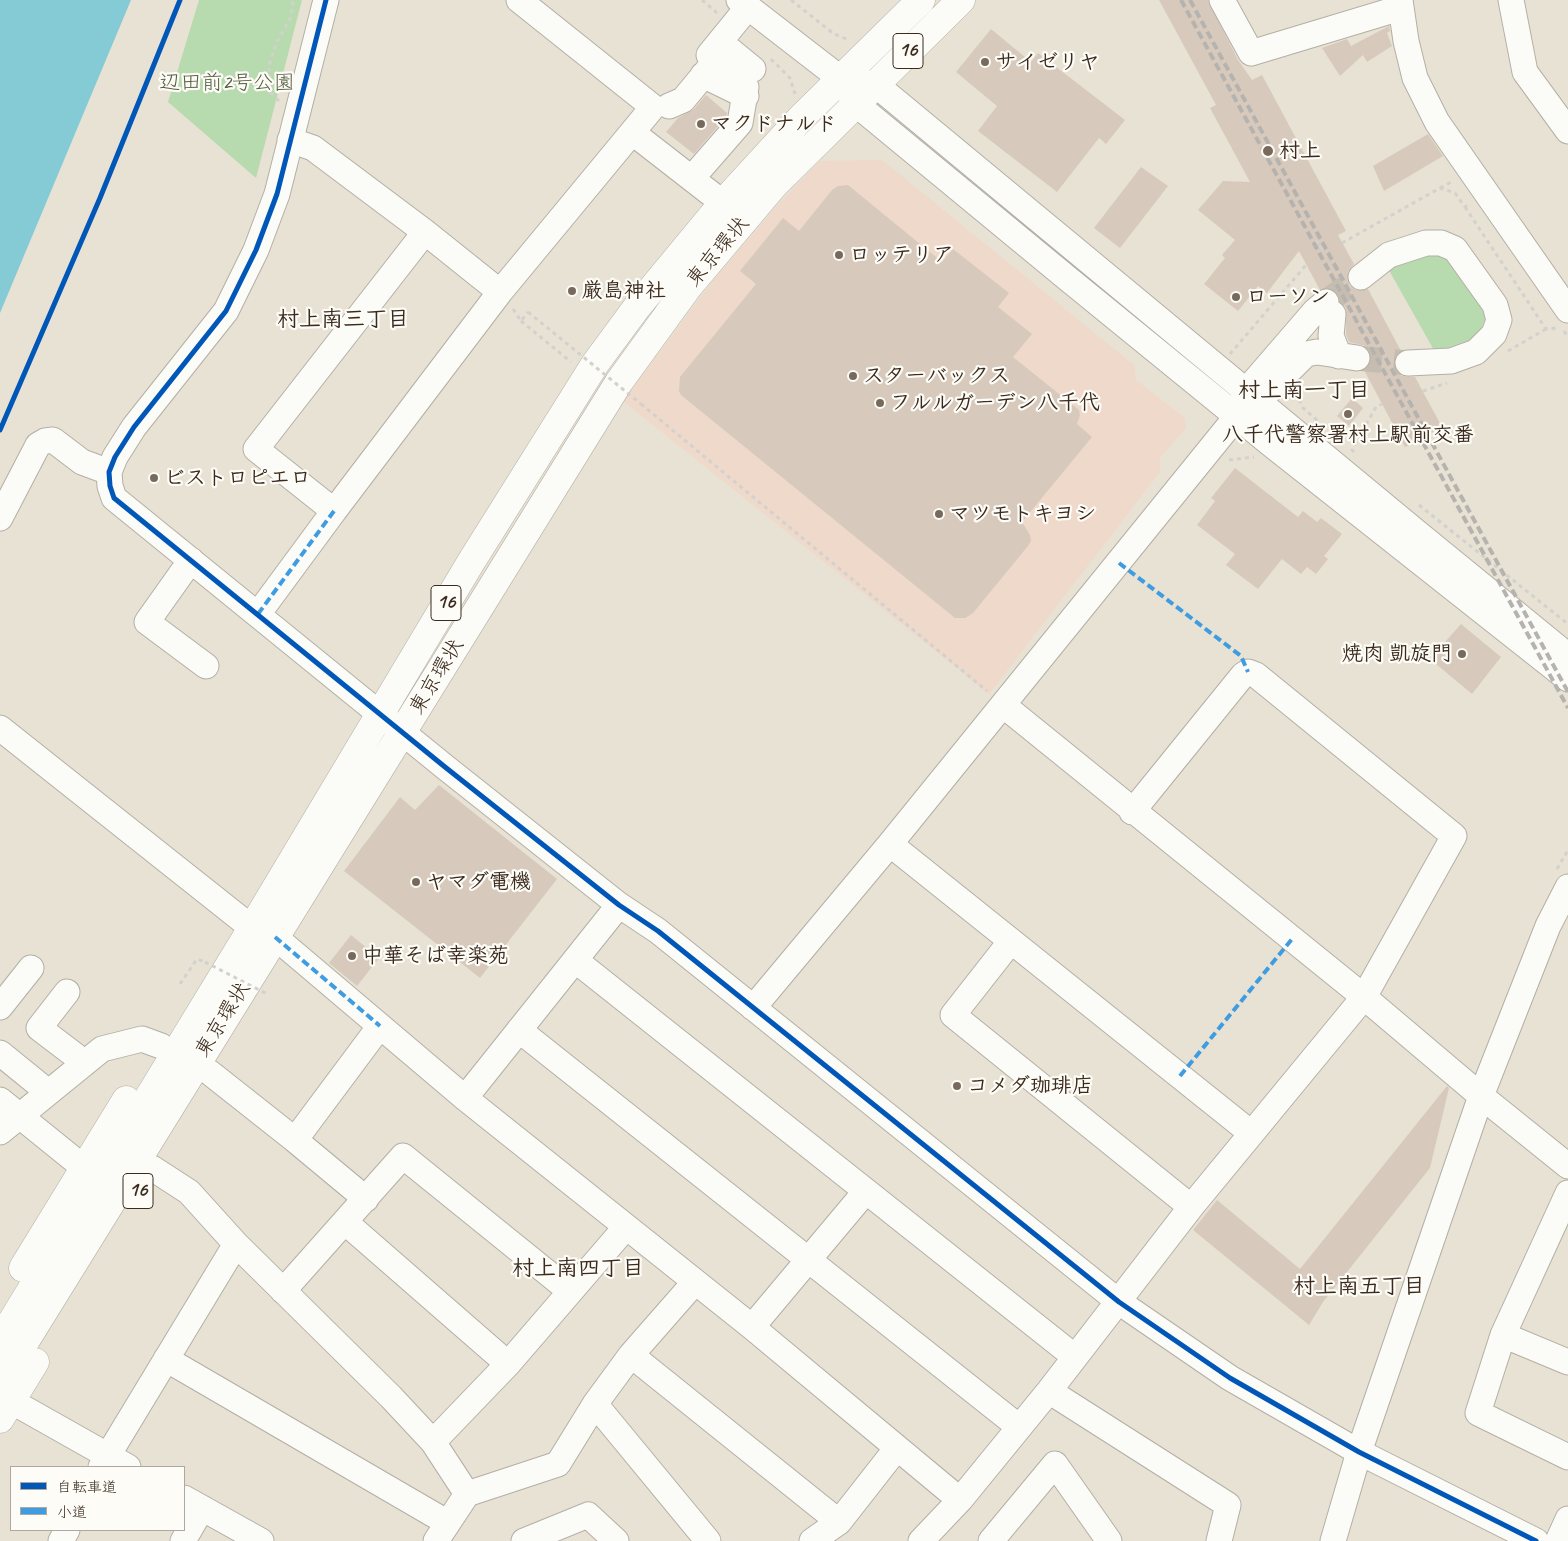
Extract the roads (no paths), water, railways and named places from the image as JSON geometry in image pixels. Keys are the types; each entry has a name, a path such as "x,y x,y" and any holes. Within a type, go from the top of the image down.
{"highway":[{"name":"東京環状","path":"4,1401 258,941 379,713 553,429 595,364 637,306 723,203 777,143 921,0"},
{"name":"東京環状","path":"0,1341 258,941 404,733 589,430 652,336 688,287 774,185 961,0"},
{"name":"16","path":"0,1306 83,1168 186,1004 258,941"},
{"name":"16","path":"4,1401 152,1168 209,1072 227,1039 258,941"}],"street":[{"path":"326,0 277,194 260,241 226,311 134,427 115,457 108,472 114,498 379,713 619,905 658,931 1119,1302 1230,1378 1359,1452 1507,1534 1536,1541"},
{"path":"519,0 653,107 638,136"},
{"path":"1222,0 1251,53 1400,4 1415,78 1437,122 1568,310"},
{"path":"1510,0 1525,72 1568,131"},
{"path":"258,614 500,292 638,136 668,106 720,42 744,3 841,79 856,104 1237,416 1568,679"},
{"path":"695,180 744,131 755,99 756,80 753,69 720,42"},
{"path":"668,106 683,100 703,75 716,65 729,64 739,70 746,87 740,123 695,180"},
{"path":"841,79 875,84 1415,532 1568,656"},
{"path":"638,136 723,203"},
{"path":"290,140 313,148 425,232 500,292"},
{"path":"334,511 256,449 425,232"},
{"path":"1361,277 1389,255 1426,243 1441,243 1455,249 1495,306 1499,320 1494,334 1476,352 1451,361 1408,363"},
{"path":"753,1008 890,844 1237,416 1315,311 1330,308 1331,336 1348,356 1317,352 1306,354 1252,396"},
{"path":"0,518 38,445 45,441 53,440 82,462 108,472"},
{"path":"191,560 147,622 206,666"},
{"path":"921,1541 960,1500 1049,1391 1191,1207 1364,997 1454,836 1263,681 1248,672 1242,675 1132,812"},
{"path":"1003,705 1132,812 1364,997 1480,1096 1568,1166"},
{"path":"0,728 258,941 380,1026 465,1098 752,1327 960,1500"},
{"path":"890,844 1251,1133"},
{"path":"1333,1541 1359,1452 1480,1096 1558,931 1561,881"},
{"path":"465,1098 619,905"},
{"path":"1011,941 953,1015 1191,1207"},
{"path":"576,960 1075,1358"},
{"path":"0,1007 31,968"},
{"path":"67,992 39,1028 85,1063"},
{"path":"295,1140 380,1026"},
{"path":"520,1030 1019,1427"},
{"path":"0,1132 9,1107 48,1092 102,1049 142,1039 161,1046"},
{"path":"0,1053 48,1092"},
{"path":"209,1072 366,1199"},
{"path":"9,1107 83,1168"},
{"path":"283,1291 403,1156 570,1291"},
{"path":"152,1168 189,1192 236,1244 433,1442 467,1494"},
{"path":"752,1327 866,1191"},
{"path":"1568,1193 1503,1335 1478,1413 1568,1457"},
{"path":"345,1222 508,1364"},
{"path":"433,1442 508,1364 626,1227"},
{"path":"4,1401 112,1463 166,1359 236,1244"},
{"path":"166,1359 442,1532 467,1494 558,1464 596,1404 631,1355 695,1282"},
{"path":"1503,1335 1568,1361"},
{"path":"631,1355 839,1522"},
{"path":"1049,1391 1228,1506 1219,1541"},
{"path":"596,1404 708,1541"},
{"path":"812,1541 839,1522 897,1448"},
{"path":"998,1538 1055,1464 1109,1541"},
{"path":"183,1541 193,1503 261,1541"},
{"path":"524,1541 588,1515 616,1541"},
{"path":"1558,1541 1568,1519"}],"water":[{"path":"0,0 131,0 0,313"}],"tunnel":[{"path":"1326,302 1361,277"},
{"path":"1357,358 1408,363"}],"railway":[{"path":"1181,0 1568,708"},
{"path":"1190,0 1568,692"}],"place":[{"name":"サイゼリヤ","path":"985,62"},
{"name":"マクドナルド","path":"701,124"},
{"name":"村上","path":"1268,151"},
{"name":"ロッテリア","path":"839,255"},
{"name":"厳島神社","path":"572,291"},
{"name":"ローソン","path":"1236,297"},
{"name":"スターバックス","path":"853,376"},
{"name":"フルルガーデン八千代","path":"880,403"},
{"name":"八千代警察署村上駅前交番","path":"1348,414"},
{"name":"ビストロピエロ","path":"154,478"},
{"name":"マツモトキヨシ","path":"939,514"},
{"name":"焼肉 凱旋門","path":"1462,654"},
{"name":"ヤマダ電機","path":"416,882"},
{"name":"中華そば幸楽苑","path":"352,956"},
{"name":"コメダ珈琲店","path":"957,1086"}],"district":[{"name":"村上南三丁目","path":"343,320"},
{"name":"村上南一丁目","path":"1304,391"},
{"name":"村上南四丁目","path":"578,1269"},
{"name":"村上南五丁目","path":"1359,1287"}],"park label":[{"name":"辺田前2号公園","path":"227,83"}]}
